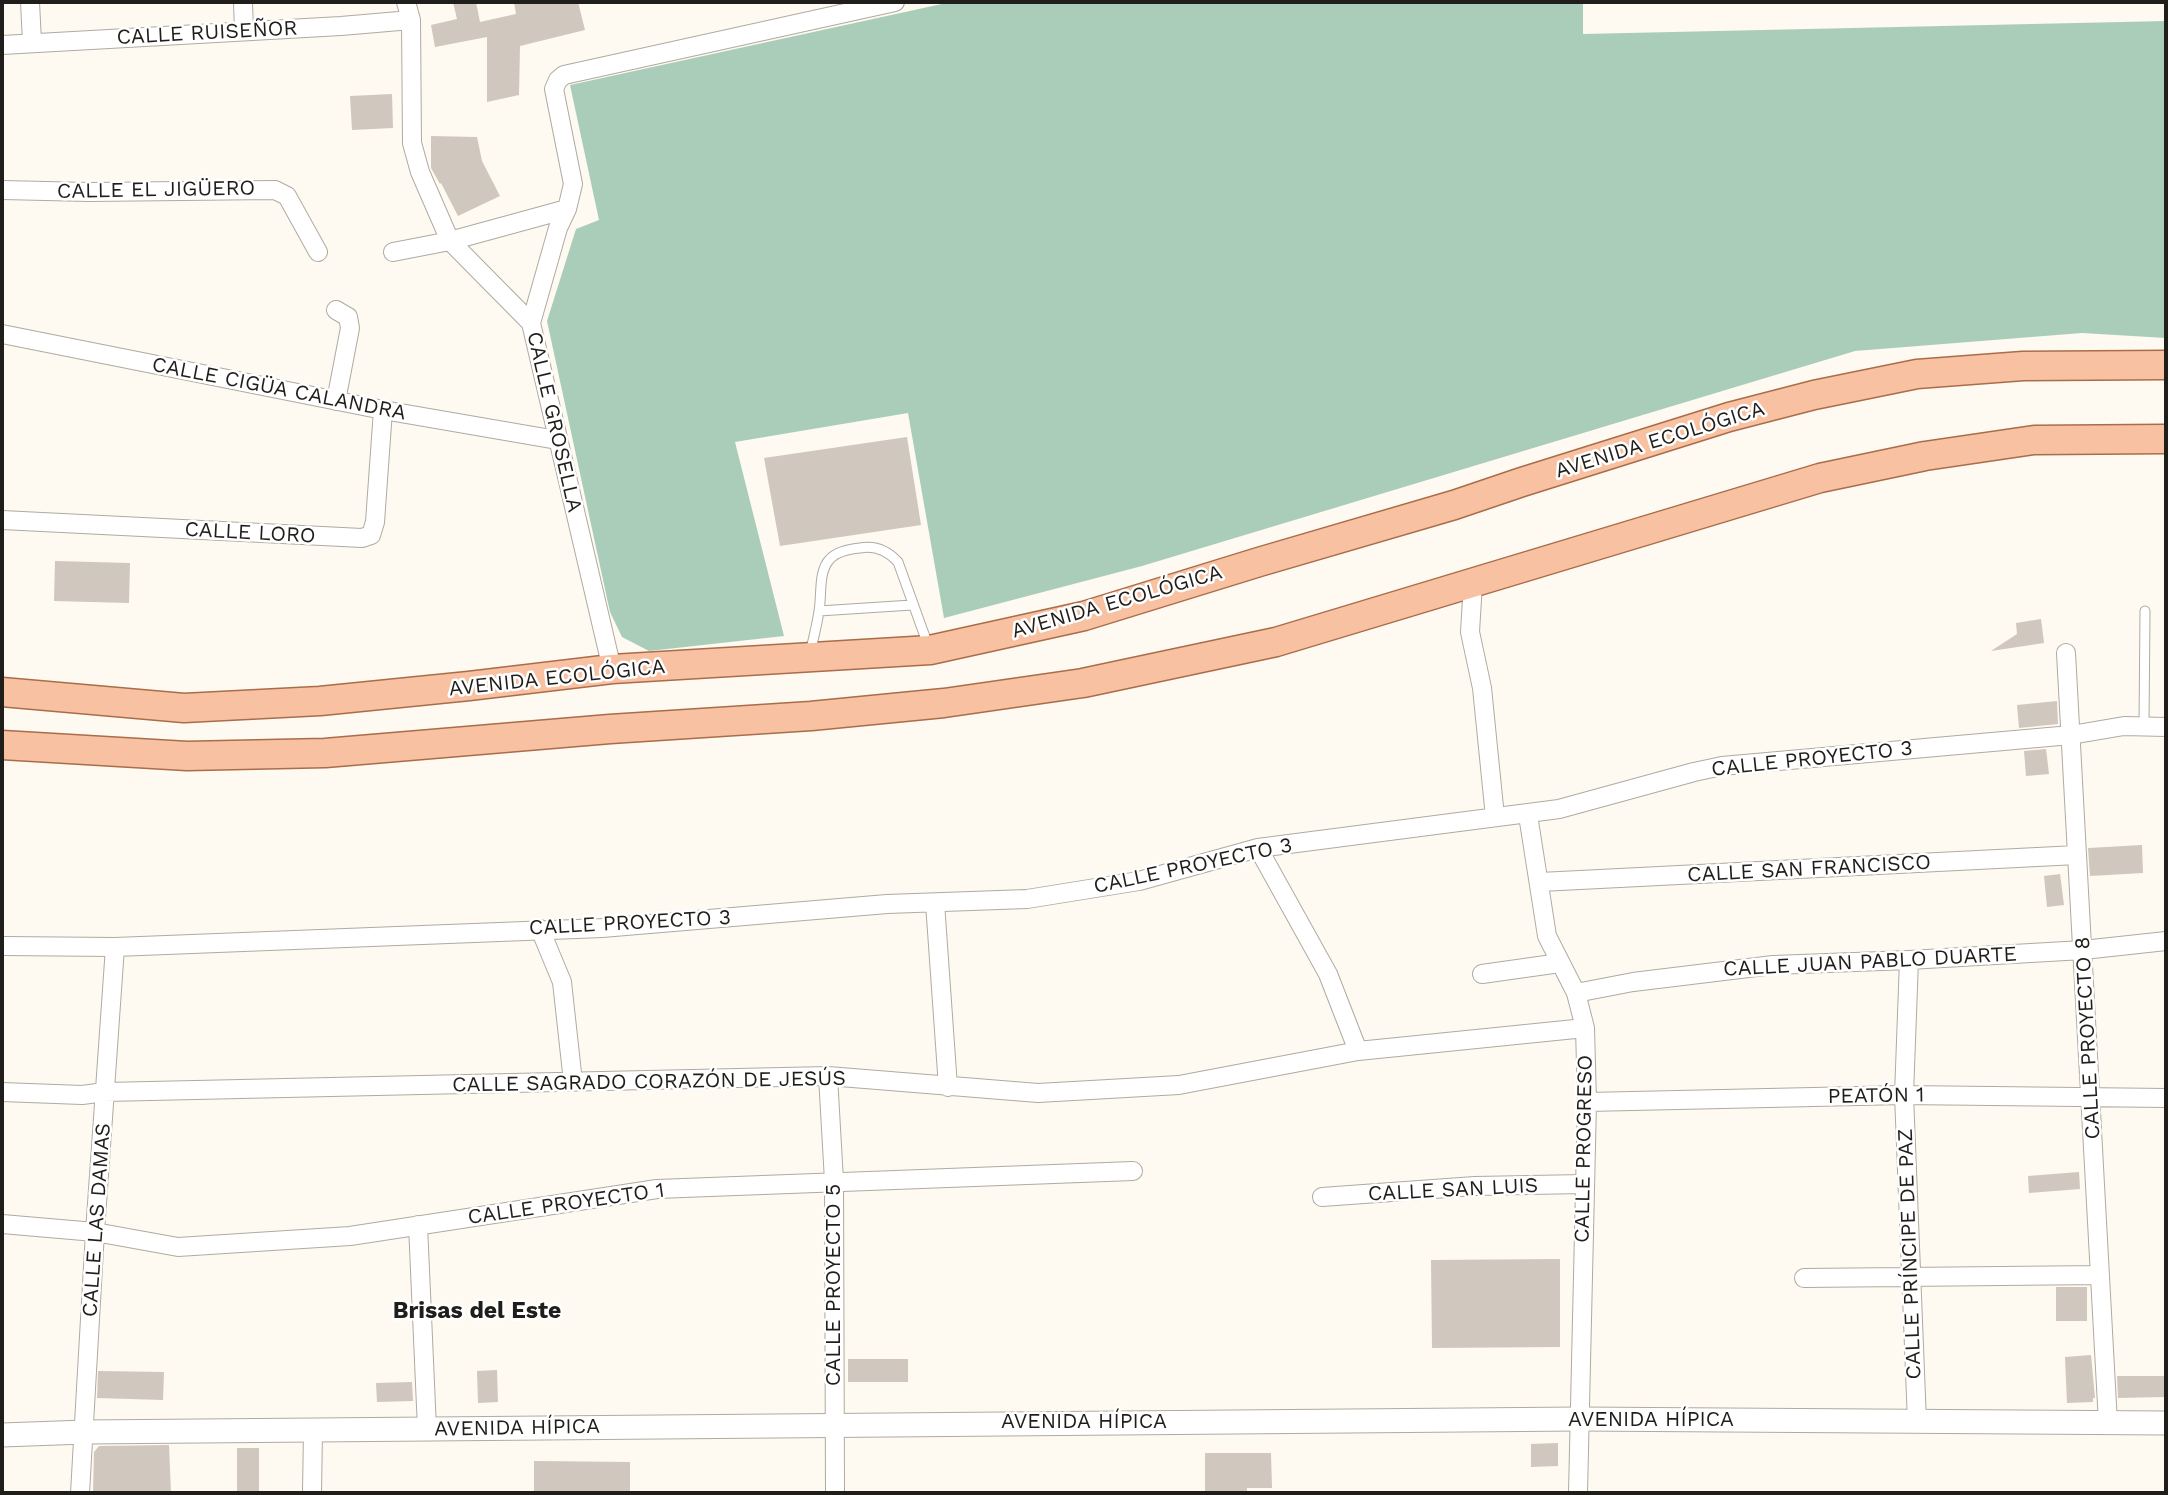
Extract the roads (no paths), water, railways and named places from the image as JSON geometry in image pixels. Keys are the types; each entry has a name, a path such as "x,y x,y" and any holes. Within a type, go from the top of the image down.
{"main road":[{"name":"AVENIDA ECOLÓGICA","path":"2,692 184,708 334,699 612,669 930,650 1084,616 1454,505 1702,425 1814,395 1930,373 2023,366 2166,366"},
{"path":"2,745 187,756 325,753 610,729 811,716 944,703 1083,683 1276,642 1820,478 1925,456 2034,440 2166,439"}],"street":[{"path":"30,2 32,42"},
{"path":"243,2 244,30"},
{"name":"CALLE GROSELLA","path":"406,2 411,20 412,143 420,172 450,241 531,323 612,669"},
{"path":"531,323 558,228 568,209 573,184 554,89 558,80 564,75 853,6 895,2"},
{"name":"CALLE RUISEÑOR","path":"2,45 411,20"},
{"name":"CALLE EL JIGÜERO","path":"2,190 275,190 287,196 318,252"},
{"path":"393,252 450,241 568,209"},
{"path":"336,310 348,317 350,328 336,401"},
{"name":"CALLE CIGÜA CALANDRA","path":"2,334 383,410 557,440"},
{"name":"CALLE LORO","path":"2,520 362,538 371,535 375,522 383,410"},
{"path":"1473,583 1470,632 1482,688 1495,817"},
{"name":"CALLE PROYECTO 8","path":"2066,653 2108,1423"},
{"name":"CALLE PROYECTO 3","path":"2,946 116,947 602,928 887,904 1027,899 1139,881 1258,848 1528,815 1569,807 1722,766 2071,735 2124,726 2166,727"},
{"name":"CALLE PROGRESO","path":"1528,815 1547,936 1576,993 1585,1028 1587,1102 1578,1493"},
{"path":"1258,848 1328,974 1358,1051"},
{"name":"CALLE SAN FRANCISCO","path":"1540,883 2077,855"},
{"path":"935,903 947,1087"},
{"path":"540,929 562,982 573,1082"},
{"name":"CALLE JUAN PABLO DUARTE","path":"1576,993 1633,982 1773,965 2083,950 2166,941"},
{"name":"CALLE LAS DAMAS","path":"80,1493 95,1232 116,947"},
{"name":"CALLE PRÍNCIPE DE PAZ","path":"1909,960 1904,1095 1917,1422"},
{"path":"1482,974 1560,964"},
{"name":"CALLE SAGRADO CORAZÓN DE JESÚS","path":"2,1091 82,1095 105,1092 828,1076 1038,1093 1179,1085 1358,1051 1585,1028"},
{"name":"CALLE PROYECTO 5","path":"828,1076 834,1181 835,1493"},
{"name":"PEATÓN 1","path":"1587,1102 1904,1095 2166,1098"},
{"name":"CALLE PROYECTO 1","path":"2,1224 95,1232 178,1247 350,1236 657,1189 1133,1171"},
{"name":"CALLE SAN LUIS","path":"1322,1197 1475,1186 1584,1184"},
{"path":"418,1225 427,1429"},
{"path":"1804,1278 2100,1275"},
{"name":"AVENIDA HÍPICA","path":"2,1436 85,1432 1579,1419 2166,1423"},
{"path":"312,1493 313,1430"}],"lane":[{"path":"809,659 819,611 823,569 830,558 864,547 878,548 890,553 898,562 930,650"},
{"path":"819,611 912,605"},
{"path":"2144,725 2146,611"}],"district":[{"name":"Brisas del Este","path":"477,1311"}]}
